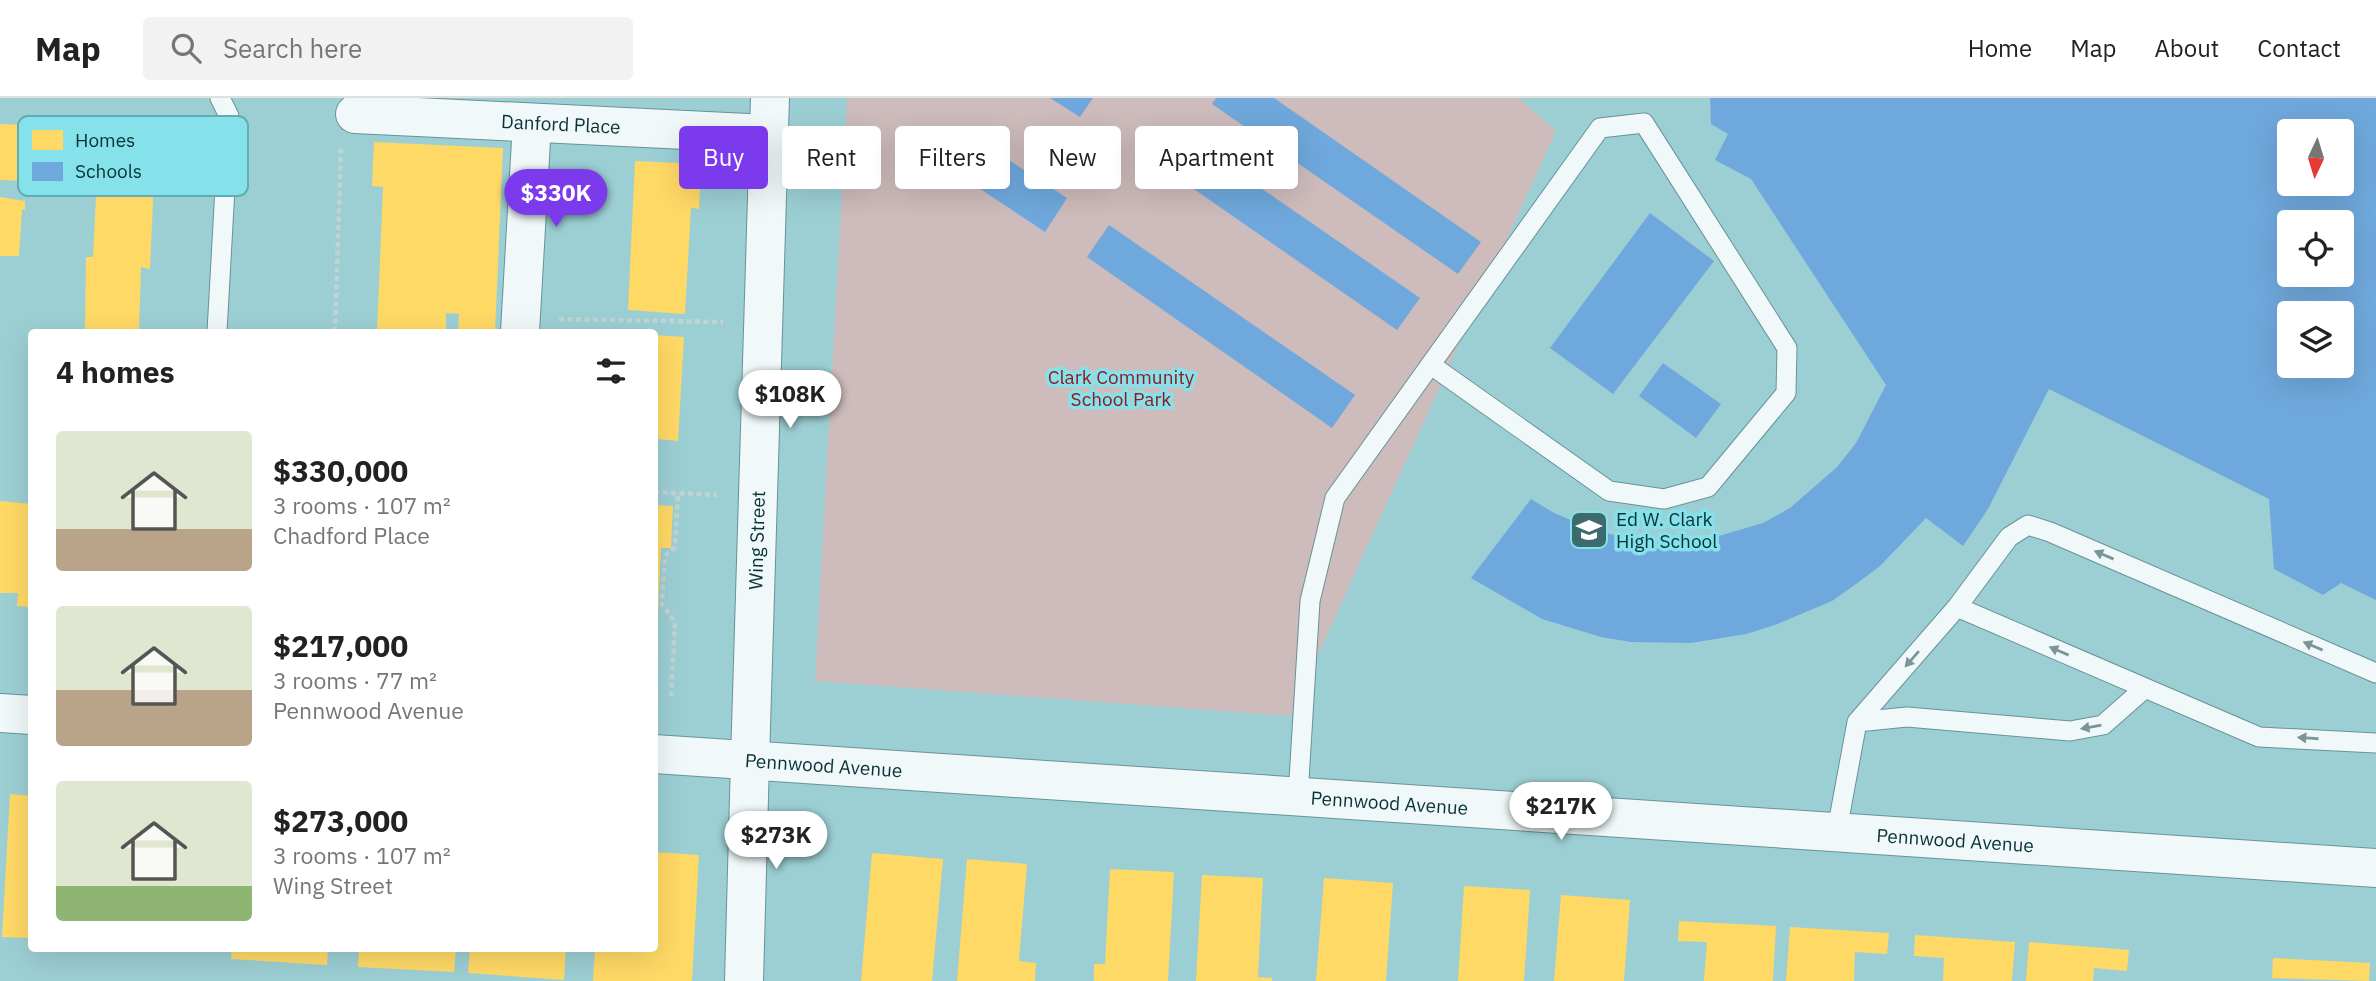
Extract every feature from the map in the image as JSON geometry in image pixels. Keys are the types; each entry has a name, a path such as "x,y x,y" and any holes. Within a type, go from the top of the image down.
{"street":[{"name":"Danford Place","path":"348,125 769,116"},
{"name":"Wing Street","path":"744,981 769,116"},
{"path":"521,325 532,123"},
{"path":"0,713 28,715"},
{"name":"Pennwood Avenue","path":"658,754 1837,830 2376,868"}],"lane":[{"path":"220,98 229,116"},
{"path":"1298,796 1310,601 1335,498 1600,128 1644,122 1787,348 1786,393 1708,487 1664,499 1609,491 1431,365"},
{"path":"217,329 225,196"},
{"path":"1837,830 1857,722 1957,607 2009,537 2028,526 2050,532 2376,673"},
{"path":"1957,607 2259,737 2376,743"},
{"path":"1857,722 1908,718 2070,731 2103,724 2145,688"}],"path":[{"path":"335,329 348,125"},
{"path":"521,325 723,323"},
{"path":"658,492 717,495"},
{"path":"671,696 675,622 662,604 665,556 674,547 678,493"}],"green space":[{"name":"Clark Community School Park","path":"847,98 1519,98 1556,131 1290,716 815,681 842,189 881,189 881,126 845,126"}],"building: Homes":[{"path":"0,124 18,125 18,181 0,180"},
{"path":"374,142 503,148 495,329 458,329 459,314 446,313 446,329 377,329 383,187 372,186"},
{"path":"635,161 679,163 679,189 700,189 699,209 691,208 685,314 628,310"},
{"path":"96,196 153,196 150,269 141,267 139,329 85,329 86,257 93,257"},
{"path":"0,197 25,201 25,210 22,209 19,256 0,256"},
{"path":"658,335 684,337 678,441 658,439"},
{"path":"0,501 28,504 28,607 17,606 18,593 0,593"},
{"path":"658,505 673,506 671,548 661,548 658,613"},
{"path":"10,794 28,796 28,938 2,937"},
{"path":"658,852 699,855 692,981 593,981 595,952 658,952"},
{"path":"872,853 943,859 932,981 861,981"},
{"path":"967,859 1027,864 1019,961 1036,963 1035,981 957,981"},
{"path":"1110,869 1174,872 1168,981 1094,981 1094,964 1105,964"},
{"path":"1202,875 1263,878 1258,977 1272,978 1272,981 1196,981"},
{"path":"1324,878 1393,883 1386,981 1316,981"},
{"path":"1464,886 1530,890 1524,981 1458,981"},
{"path":"1561,895 1630,900 1624,981 1554,981"},
{"path":"1679,921 1776,926 1773,981 1704,981 1707,942 1678,941"},
{"path":"1790,927 1889,933 1887,954 1855,952 1854,981 1786,981"},
{"path":"1915,935 2015,942 2012,981 1943,981 1944,958 1914,956"},
{"path":"2029,942 2129,950 2127,971 2094,968 2093,981 2026,981"},
{"path":"232,952 328,952 327,965 231,959"},
{"path":"359,952 456,952 454,972 358,967"},
{"path":"470,952 566,952 564,980 468,973"},
{"path":"2273,958 2370,963 2369,981 2272,978"}],"building: Schools":[{"path":"1050,98 1093,98 1080,117"},
{"path":"1216,98 1274,98 1481,242 1458,274 1298,163 1298,126 1244,126 1212,104"},
{"path":"1710,98 2376,98 2376,600 2341,583 2323,595 2274,569 2269,499 2049,389 1988,509 1963,546 1926,518 1880,566 1856,584 1832,601 1775,625 1746,634 1691,643 1631,642 1601,637 1542,619 1471,578 1531,499 1554,513 1600,532 1655,543 1712,538 1763,523 1790,508 1837,467 1856,443 1886,385 1751,179 1715,160 1728,134 1711,124"},
{"path":"1010,161 1024,170 1024,189 1053,189 1067,198 1045,232 980,189 1010,189"},
{"path":"1194,189 1262,189 1420,298 1397,330"},
{"path":"1650,213 1714,261 1613,394 1550,348"},
{"path":"1109,225 1355,395 1332,428 1087,257"},
{"path":"1663,363 1721,404 1696,438 1639,396"}],"place":[{"name":"Ed W. Clark High School","path":"1589,530"}]}
